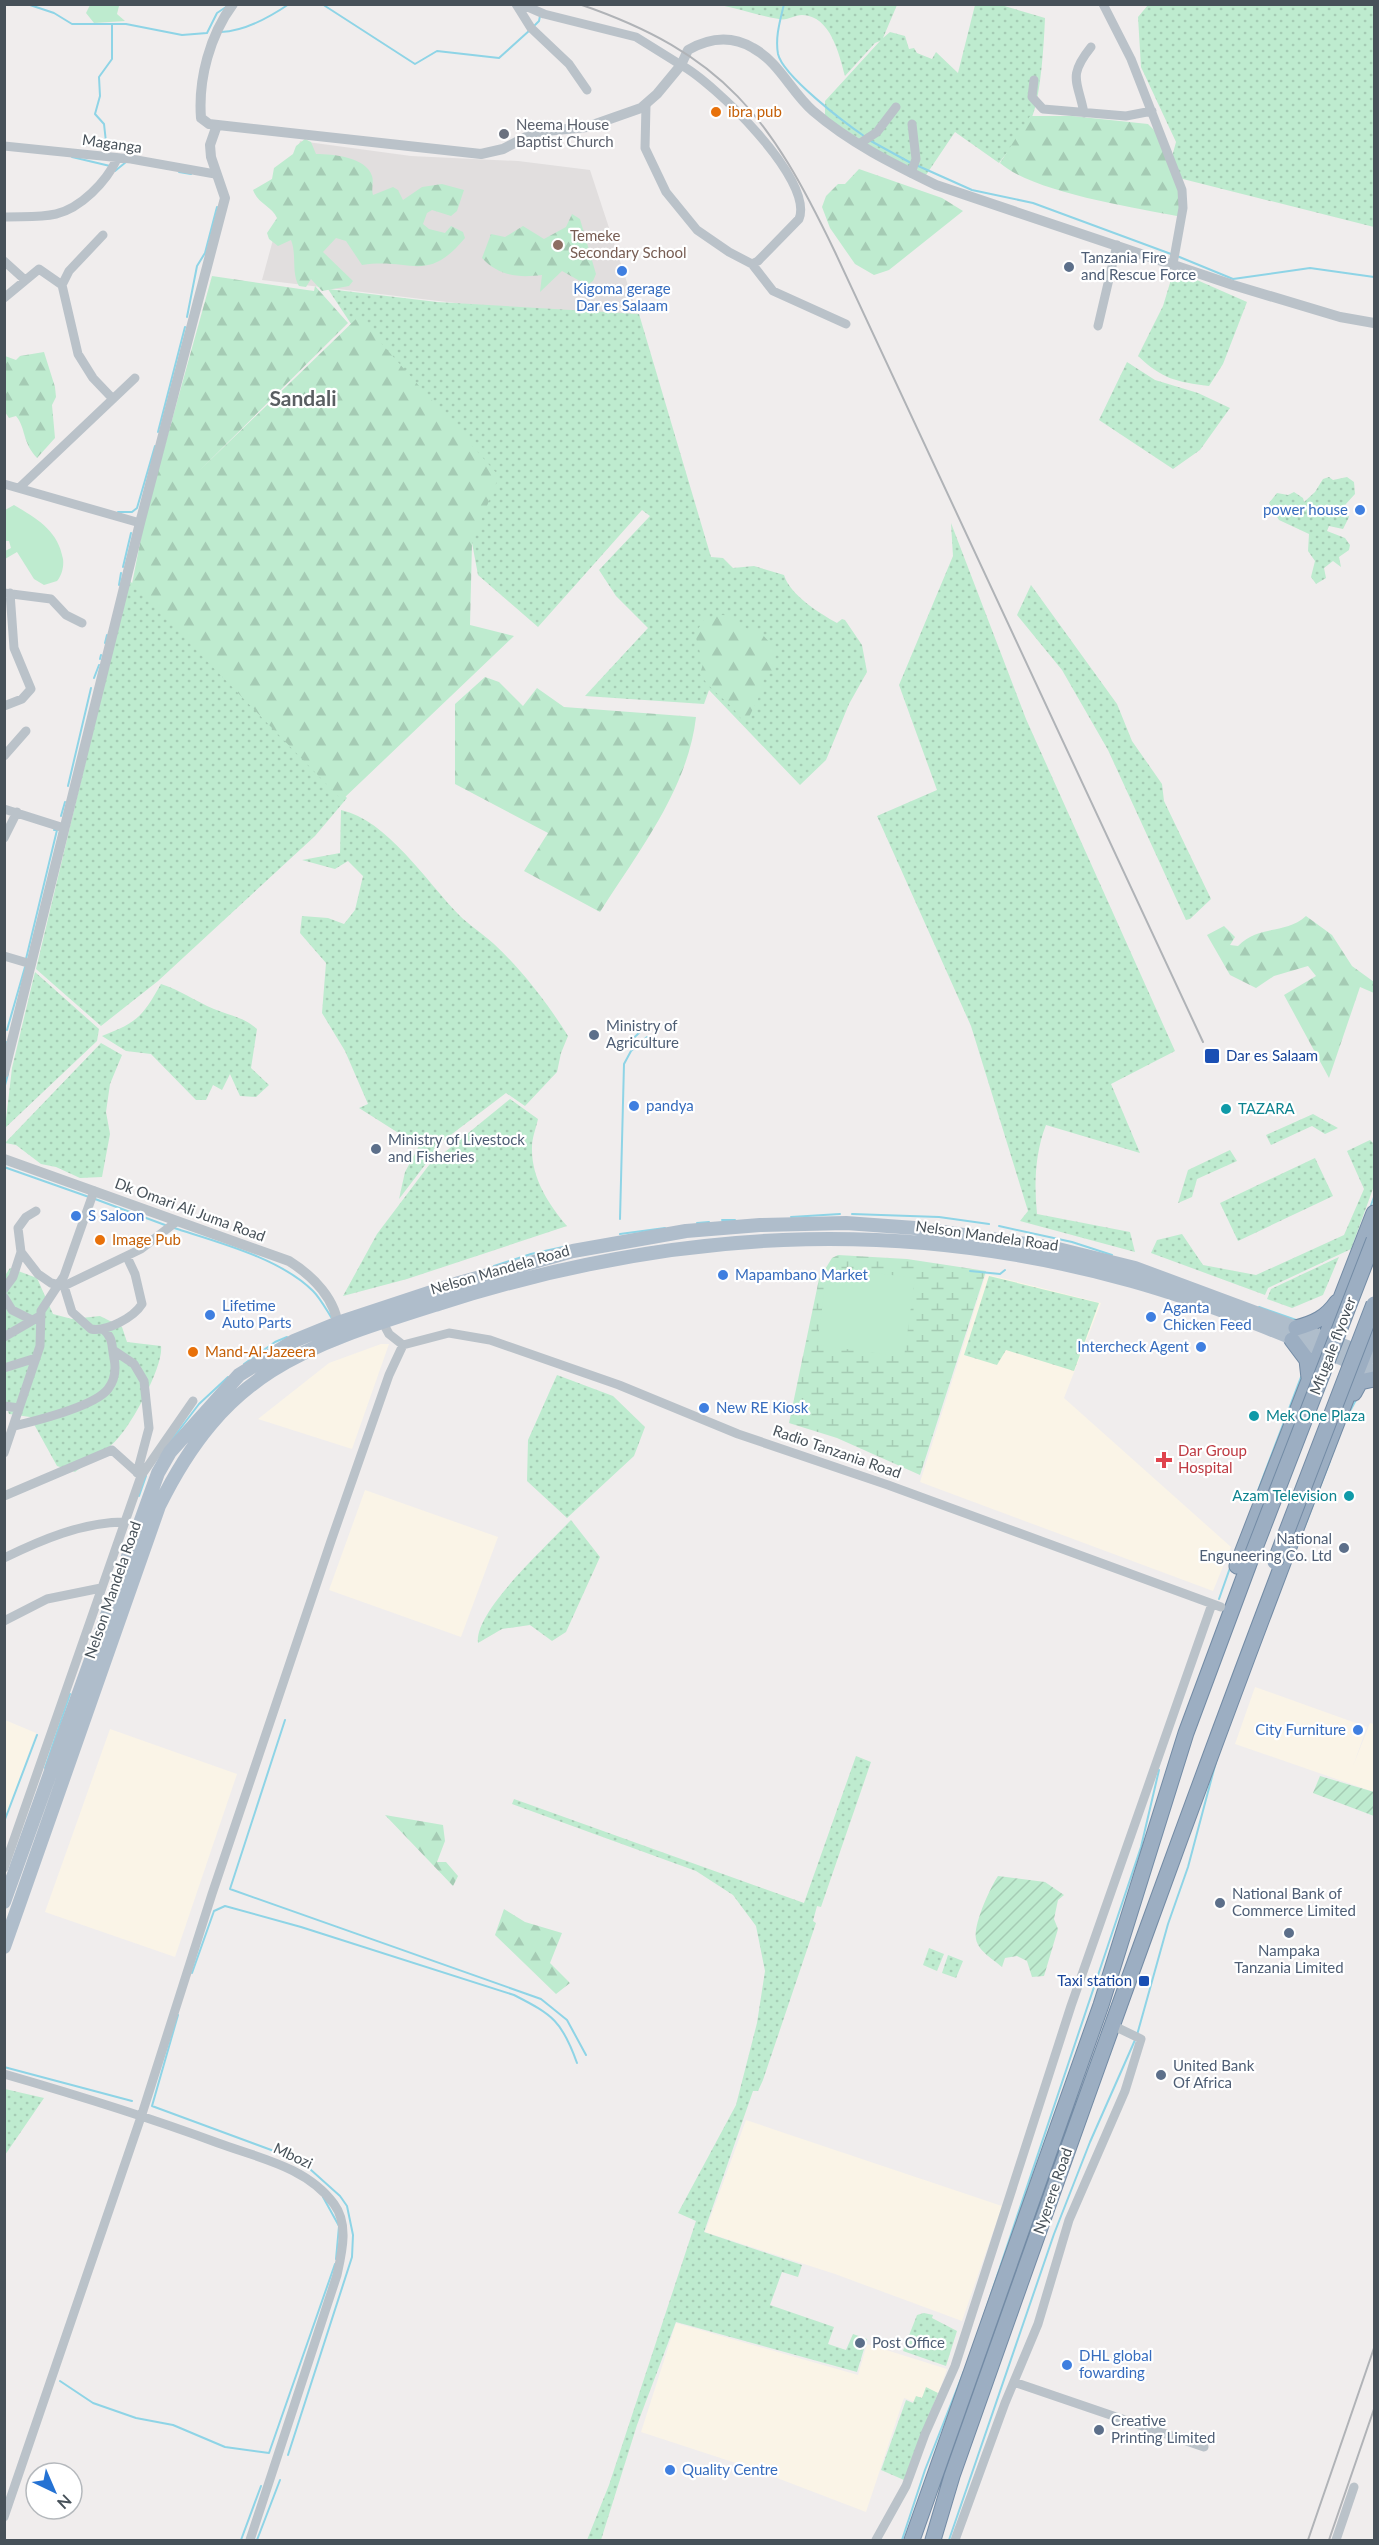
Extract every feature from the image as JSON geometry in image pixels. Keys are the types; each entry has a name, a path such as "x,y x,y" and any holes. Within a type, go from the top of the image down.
{"highway":[{"path":"1152,1849 1177,1729 1217,1605 1309,1384 1374,1213"},
{"name":"Mfugale flyover","path":"1152,1849 1185,1733 1374,1240"},
{"path":"1309,1384 1307,1360 1294,1334 1325,1317 1347,1287"},
{"name":"Mfugale flyover","path":"1177,1842 1212,1725 1374,1304"},
{"path":"1177,1842 1236,1683 1339,1420 1369,1362 1374,1328"},
{"path":"1339,1420 1360,1382 1374,1378"},
{"name":"Nyerere Road","path":"933,2541 952,2476 1177,1842"},
{"name":"Nyerere Road","path":"912,2541 1101,2006 1152,1849"}],"main road":[{"name":"Nelson Mandela Road","path":"4,1902 146,1503 170,1452 239,1375 276,1350 459,1283 573,1251 686,1231 760,1225 846,1223 915,1228 1054,1248 1134,1268 1294,1334"},
{"name":"Nelson Mandela Road","path":"4,1947 159,1506 177,1471 207,1426 238,1396 282,1363 338,1329 382,1321 465,1295 620,1256 762,1240 846,1238 904,1241 1053,1262 1174,1294 1369,1362"}],"street":[{"path":"233,4 214,33 204,81 201,118 205,123 481,153 503,149 536,132 587,127 646,105 681,65 688,50 713,40 735,40 754,48 771,63 813,111 859,144 911,173 958,193 1301,306 1374,323"},
{"path":"516,4 531,28 569,64 587,90"},
{"path":"520,4 544,14 636,37 703,80 751,124 773,154 800,200 799,219 752,264"},
{"path":"1102,4 1131,59 1182,190 1183,208 1173,264"},
{"path":"1084,113 1075,78 1079,64 1091,47"},
{"path":"1034,80 1032,97 1043,109 1126,116 1152,111"},
{"path":"646,105 645,148 666,192 697,230 729,252 752,264 779,294 846,324"},
{"path":"859,144 877,132 896,107"},
{"path":"911,173 916,159 912,124"},
{"path":"4,1073 140,523 225,198 215,174 210,145 217,125"},
{"name":"Maganga","path":"4,146 131,159 215,174"},
{"path":"4,217 44,216 69,209 104,181 117,159"},
{"path":"103,235 69,271 62,285 78,354 93,378 112,399"},
{"path":"1098,326 1117,244"},
{"path":"4,261 25,279"},
{"path":"4,298 39,268 62,285"},
{"path":"19,488 135,378"},
{"path":"4,484 140,523"},
{"path":"4,706 22,699 31,689 14,648 7,593 51,599 66,615 82,623"},
{"path":"4,756 26,731"},
{"path":"4,809 64,828"},
{"path":"4,838 17,812"},
{"path":"4,956 31,964"},
{"name":"Dk Omari Ali Juma Road","path":"4,1159 275,1256 303,1270 325,1294 338,1329"},
{"path":"60,1286 94,1191"},
{"path":"36,1211 26,1217 18,1228 21,1252 38,1274 60,1286 72,1312 91,1329 103,1329 132,1315 142,1304 135,1274 127,1257"},
{"path":"4,1337 36,1318 47,1298 60,1286 106,1264 127,1257 153,1242 176,1222"},
{"path":"6,1284 21,1252"},
{"path":"4,1297 12,1310 36,1318"},
{"path":"4,1453 42,1338 36,1318"},
{"path":"4,2517 142,2114 208,1905 320,1574 389,1375 403,1345 389,1334 382,1321"},
{"path":"14,1426 34,1422 100,1395 108,1388 115,1375 113,1341 103,1329"},
{"name":"Radio Tanzania Road","path":"403,1345 449,1333 490,1340 620,1385 738,1434 888,1485 1217,1605"},
{"path":"4,1868 124,1522 139,1474 149,1428 144,1381 134,1364 113,1350"},
{"path":"4,1368 36,1358"},
{"path":"139,1474 193,1401"},
{"path":"4,1406 19,1408"},
{"path":"4,1496 112,1450 139,1474"},
{"path":"4,1558 75,1530 106,1522 124,1522"},
{"path":"4,1621 47,1599 101,1588"},
{"path":"876,2541 906,2486 925,2434 955,2366 1071,2006 1217,1605"},
{"path":"956,2541 1014,2382 1038,2324 1069,2220 1125,2091 1141,2039 1112,2025"},
{"name":"Mbozi","path":"4,2074 142,2114 296,2172 313,2183 330,2199 343,2223 344,2246 337,2275 250,2541"},
{"path":"1014,2382 1204,2447"},
{"path":"1336,2541 1354,2487"}],"shaded area":[{"path":"300,141 411,156 518,161 590,170 641,325 262,280"},
{"path":"986,1274 1101,1303 1064,1398 1231,1547 1213,1591 920,1482"},
{"path":"381,1344 389,1344 352,1449 258,1419 329,1363"},
{"path":"365,1490 498,1537 461,1637 329,1590"},
{"name":"City Furniture","path":"1255,1687 1367,1727 1353,1766 1370,1723 1374,1724 1374,1792 1235,1744"},
{"path":"5,1720 36,1733 5,1819"},
{"path":"110,1729 237,1774 175,1957 45,1912"},
{"path":"746,2120 1002,2206 962,2321 835,2274 705,2232"},
{"path":"676,2323 858,2375 867,2344 947,2369 938,2394 930,2393 924,2405 904,2398 866,2512 748,2467 641,2432"}],"green space":[{"path":"90,5 119,6 117,14 125,21 94,23 86,13"},
{"path":"720,5 897,5 883,38 890,32 905,36 909,49 914,48 917,53 932,59 936,52 958,73 975,5 1001,5 1045,18 1040,83 1032,117 999,163 955,132 926,175 880,152 825,117 825,101 880,41 875,43 845,76 840,57 827,29 812,17 802,15 782,19"},
{"path":"1148,5 1374,5 1374,227 1167,175 1176,142 1141,67 1138,17"},
{"path":"1030,116 1072,116 1148,124 1166,142 1185,210 1177,216 1110,203 1059,190 1015,173 1000,163"},
{"path":"305,139 311,142 316,154 340,156 363,165 372,176 373,195 393,187 398,190 403,200 422,187 442,184 464,190 457,211 451,216 432,210 427,213 423,224 429,229 445,233 451,226 463,232 465,238 439,261 417,266 379,263 362,265 346,241 336,238 323,252 353,281 349,286 322,291 311,279 306,287 299,286 295,275 291,240 278,246 269,239 267,233 277,218 258,199 253,190 272,179 274,168 293,154 296,146"},
{"path":"859,169 942,198 963,211 889,270 874,275 855,264 830,228 822,207 826,196 838,184 845,184"},
{"path":"572,214 580,219 596,274 593,281 587,285 562,271 540,292 542,275 509,274 495,269 482,258 491,234 505,237 523,226 544,239 566,227"},
{"path":"1173,273 1181,273 1247,302 1223,364 1209,386 1170,378 1155,370 1138,356 1163,306"},
{"path":"212,276 314,291 315,286 348,323 199,471 358,317 499,476 472,543 470,625 514,636 342,800 132,584 145,517"},
{"path":"328,289 437,302 639,314 711,557 723,558 733,568 754,566 784,575 792,590 814,609 837,623 842,619 845,620 862,645 867,672 849,704 826,760 800,785 709,690 704,704 585,696 648,628 616,596 599,570 650,516 642,510 538,627 478,575 467,516 473,509"},
{"path":"44,352 55,387 56,397 52,405 55,438 37,458 16,416 9,418 5,412 5,356 16,360 20,356"},
{"path":"1127,362 1155,380 1198,393 1230,408 1200,450 1173,469 1099,420"},
{"path":"1329,477 1333,480 1347,477 1354,482 1355,494 1345,505 1349,517 1343,529 1329,526 1327,531 1345,538 1350,545 1349,550 1339,557 1341,567 1333,561 1324,568 1326,578 1316,584 1311,577 1315,561 1308,551 1309,534 1279,520 1269,503 1277,493 1288,495 1294,492 1303,498 1304,502 1315,492 1323,479"},
{"path":"14,505 45,526 56,540 63,562 57,581 44,585 34,579 17,552 5,559 5,551 11,548 9,541 5,541 5,510"},
{"path":"951,523 1026,719 1175,1051 1111,1084 1140,1153 1046,1125 1040,1146 1036,1180 1037,1214 1130,1232 1135,1252 1020,1221 1028,1211 971,1026 877,816 937,790 899,685 953,556"},
{"path":"129,580 347,798 315,836 158,981 101,1026 36,969"},
{"path":"1031,585 1117,704 1132,741 1162,784 1164,801 1211,899 1190,919 1186,920 1108,750 1062,670 1017,615"},
{"path":"723,615 733,617 747,629 758,630 775,648 774,670 765,674 758,699 747,721 742,720 700,674 703,664 695,634 705,618"},
{"path":"485,677 499,682 523,706 537,688 564,707 696,717 691,744 672,795 645,843 600,912 524,871 548,833 455,784 455,704"},
{"path":"341,810 358,816 390,839 459,915 515,965 568,1036 557,1072 525,1106 506,1093 444,1140 399,1199 405,1172 419,1146 359,1108 368,1104 345,1051 322,1013 326,963 300,933 302,916 328,918 344,924 355,910 363,876 348,861 335,869 302,860 340,853"},
{"path":"1306,916 1332,935 1352,966 1374,982 1374,993 1360,987 1329,1078 1284,995 1316,976 1308,966 1274,976 1256,988 1230,975 1207,935 1224,926 1235,937 1230,945 1238,946 1255,935 1290,926"},
{"path":"35,972 99,1029 97,1041 5,1128 12,1068"},
{"path":"161,984 214,1009 242,1019 257,1029 251,1068 269,1085 256,1097 240,1096 230,1074 222,1090 213,1085 206,1100 196,1100 151,1054 126,1051 102,1036 124,1027 138,1017"},
{"path":"101,1043 122,1055 110,1084 106,1112 110,1134 102,1177 80,1178 56,1167 41,1164 16,1145 5,1143"},
{"path":"510,1099 538,1119 532,1144 534,1169 547,1199 567,1226 407,1279 343,1296 377,1234 429,1165"},
{"path":"1313,1114 1338,1128 1325,1134 1312,1126 1271,1145 1266,1135"},
{"path":"1370,1140 1374,1144 1374,1186 1351,1249 1268,1288 1265,1295 1151,1253 1157,1240 1182,1234 1203,1265 1256,1275 1344,1235 1364,1189 1347,1151"},
{"path":"1230,1150 1237,1161 1197,1179 1192,1197 1178,1203 1188,1170"},
{"path":"1315,1158 1333,1196 1238,1241 1220,1203"},
{"path":"838,1255 907,1259 986,1271 920,1475 837,1438 789,1423 819,1279 832,1258"},
{"path":"1339,1257 1323,1295 1292,1308 1267,1299 1271,1289"},
{"path":"828,1267 915,1278 904,1357 817,1345"},
{"path":"10,1268 37,1278 53,1314 72,1319 100,1316 122,1327 127,1342 161,1346 161,1355 153,1379 125,1430 115,1442 75,1472 57,1466 30,1417 9,1414 4,1398 4,1277"},
{"path":"989,1276 1099,1303 1074,1371 1006,1350 997,1365 964,1355"},
{"path":"557,1375 613,1396 645,1427 634,1456 567,1518 527,1481 528,1440"},
{"path":"571,1520 600,1557 566,1632 552,1641 530,1625 502,1629 478,1643 480,1630 500,1597 530,1561"},
{"path":"856,1756 871,1762 821,1907 817,1906 813,1921 816,1923 763,2080 758,2091 753,2091 704,2232 802,2265 798,2277 782,2272 770,2305 834,2327 828,2344 846,2350 853,2334 867,2339 857,2372 676,2322 637,2425 601,2540 587,2540 609,2485 696,2221 678,2213 736,2105 757,2023 765,1971 756,1926 733,1895 696,1871 512,1804 514,1799 804,1903"},
{"path":"1320,1776 1374,1792 1374,1816 1313,1793"},
{"path":"385,1815 443,1825 445,1841 437,1862 446,1862 458,1876 453,1886"},
{"path":"998,1876 1045,1882 1064,1895 1058,1900 1054,1919 1058,1929 1044,1976 1032,1977 1027,1961 1017,1956 1005,1958 1002,1967 977,1943 977,1925"},
{"path":"504,1909 525,1922 562,1933 550,1963 570,1983 556,1994 495,1935"},
{"path":"929,1948 944,1954 937,1971 923,1965"},
{"path":"948,1955 963,1961 956,1978 942,1973"},
{"path":"4,2089 44,2098 5,2155"},
{"path":"924,2313 933,2315 932,2318 957,2331 946,2366 903,2351 917,2315"},
{"path":"926,2387 938,2393 904,2480 881,2470 906,2400 913,2403 916,2396 922,2398"}],"waterway":[{"path":"4,5 8,4"},
{"path":"27,4 54,13 72,24 126,24 182,35 207,33 217,13 226,7"},
{"path":"221,32 239,29 257,22 289,4"},
{"path":"322,4 415,64 437,51 499,58 530,30"},
{"path":"784,4 777,41 778,54 782,63 802,86 864,136"},
{"path":"534,26 540,16"},
{"path":"107,151 104,124 95,114 100,96 99,77 112,59 112,25"},
{"path":"869,140 911,163"},
{"path":"72,157 110,166"},
{"path":"115,171 126,162"},
{"path":"916,165 972,190 1033,203 1171,254"},
{"path":"179,172 191,174"},
{"path":"187,317 197,266 205,253 217,207"},
{"path":"1177,256 1233,279 1310,268 1374,277"},
{"path":"158,432 185,327"},
{"path":"118,512 132,512 137,508 155,446"},
{"path":"123,567 131,533"},
{"path":"119,585 121,573"},
{"path":"105,643 107,635"},
{"path":"100,659 101,655"},
{"path":"94,678 99,665"},
{"path":"68,786 91,688"},
{"path":"61,816 65,802"},
{"path":"26,959 57,830 54,830"},
{"path":"7,1030 25,967"},
{"path":"618,1049 622,1049 641,1031"},
{"path":"620,1219 624,1064 631,1051 647,1037"},
{"path":"5,1049 6,1042"},
{"path":"4,1089 8,1074"},
{"path":"4,1167 89,1197"},
{"path":"1370,1208 1374,1197"},
{"path":"95,1199 165,1225"},
{"path":"791,1217 840,1214"},
{"path":"852,1214 939,1217 989,1224"},
{"path":"722,1220 735,1220"},
{"path":"697,1223 709,1222"},
{"path":"999,1226 1072,1242 1112,1255"},
{"path":"174,1228 247,1252 283,1269 313,1291 331,1317"},
{"path":"620,1234 665,1228"},
{"path":"494,1266 563,1247"},
{"path":"970,1271 1000,1274 1005,1270"},
{"path":"1259,1307 1299,1321"},
{"path":"244,1364 275,1342 287,1337"},
{"path":"170,1442 199,1404 228,1377"},
{"path":"1254,1501 1301,1377"},
{"path":"1350,1411 1357,1398"},
{"path":"1304,1528 1330,1461"},
{"path":"139,1496 146,1476"},
{"path":"1219,1599 1231,1565"},
{"path":"45,1768 70,1694"},
{"path":"285,1720 230,1889 541,1999 567,2020 586,2055"},
{"path":"4,1822 37,1735"},
{"path":"1137,2035 1168,1924 1188,1867 1217,1758"},
{"path":"981,2324 1141,1847 1159,1770"},
{"path":"192,1973 214,1911 225,1906 301,1927 514,1995 547,2014 561,2028 577,2063"},
{"path":"178,2015 152,2106 301,2161 340,2196 347,2206 353,2235 352,2257 288,2455"},
{"path":"949,2540 1054,2234 1090,2142 1135,2040"},
{"path":"4,2067 132,2101"},
{"path":"323,2197 339,2226 336,2259"},
{"path":"60,2381 93,2403 136,2418 173,2425 225,2447 269,2453 335,2264"},
{"path":"902,2540 925,2470 964,2371"},
{"path":"257,2540 280,2480"},
{"path":"241,2540 261,2486"}],"railway":[{"path":"579,4 629,23 671,45 707,69 737,96 764,127 788,163 835,252 1203,1042"},
{"path":"1308,2540 1374,2348"},
{"path":"1329,2540 1374,2409"}],"place":[{"name":"ibra pub","path":"716,112"},
{"name":"Neema House Baptist Church","path":"504,134"},
{"name":"Temeke Secondary School","path":"558,245"},
{"name":"Tanzania Fire and Rescue Force","path":"1069,267"},
{"name":"Kigoma gerage Dar es Salaam","path":"622,271"},
{"name":"power house","path":"1360,510"},
{"name":"Ministry of Agriculture","path":"594,1035"},
{"name":"Dar es Salaam","path":"1212,1056"},
{"name":"pandya","path":"634,1106"},
{"name":"TAZARA","path":"1226,1109"},
{"name":"Ministry of Livestock and Fisheries","path":"376,1149"},
{"name":"S Saloon","path":"76,1216"},
{"name":"Image Pub","path":"100,1240"},
{"name":"Mapambano Market","path":"723,1275"},
{"name":"Lifetime Auto Parts","path":"210,1315"},
{"name":"Aganta Chicken Feed","path":"1151,1317"},
{"name":"Intercheck Agent","path":"1201,1347"},
{"name":"Mand-Al-Jazeera","path":"193,1352"},
{"name":"New RE Kiosk","path":"704,1408"},
{"name":"Mek One Plaza","path":"1254,1416"},
{"name":"Dar Group Hospital","path":"1164,1460"},
{"name":"Azam Television","path":"1349,1496"},
{"name":"National Enguneering Co. Ltd","path":"1344,1548"},
{"name":"City Furniture","path":"1358,1730"},
{"name":"National Bank of Commerce Limited","path":"1220,1903"},
{"name":"Nampaka Tanzania Limited","path":"1289,1933"},
{"name":"Taxi station","path":"1144,1981"},
{"name":"United Bank Of Africa","path":"1161,2075"},
{"name":"Post Office","path":"860,2343"},
{"name":"DHL global fowarding","path":"1067,2365"},
{"name":"Creative Printing Limited","path":"1099,2430"},
{"name":"Quality Centre","path":"670,2470"}],"district":[{"name":"Sandali","path":"303,399"}]}
